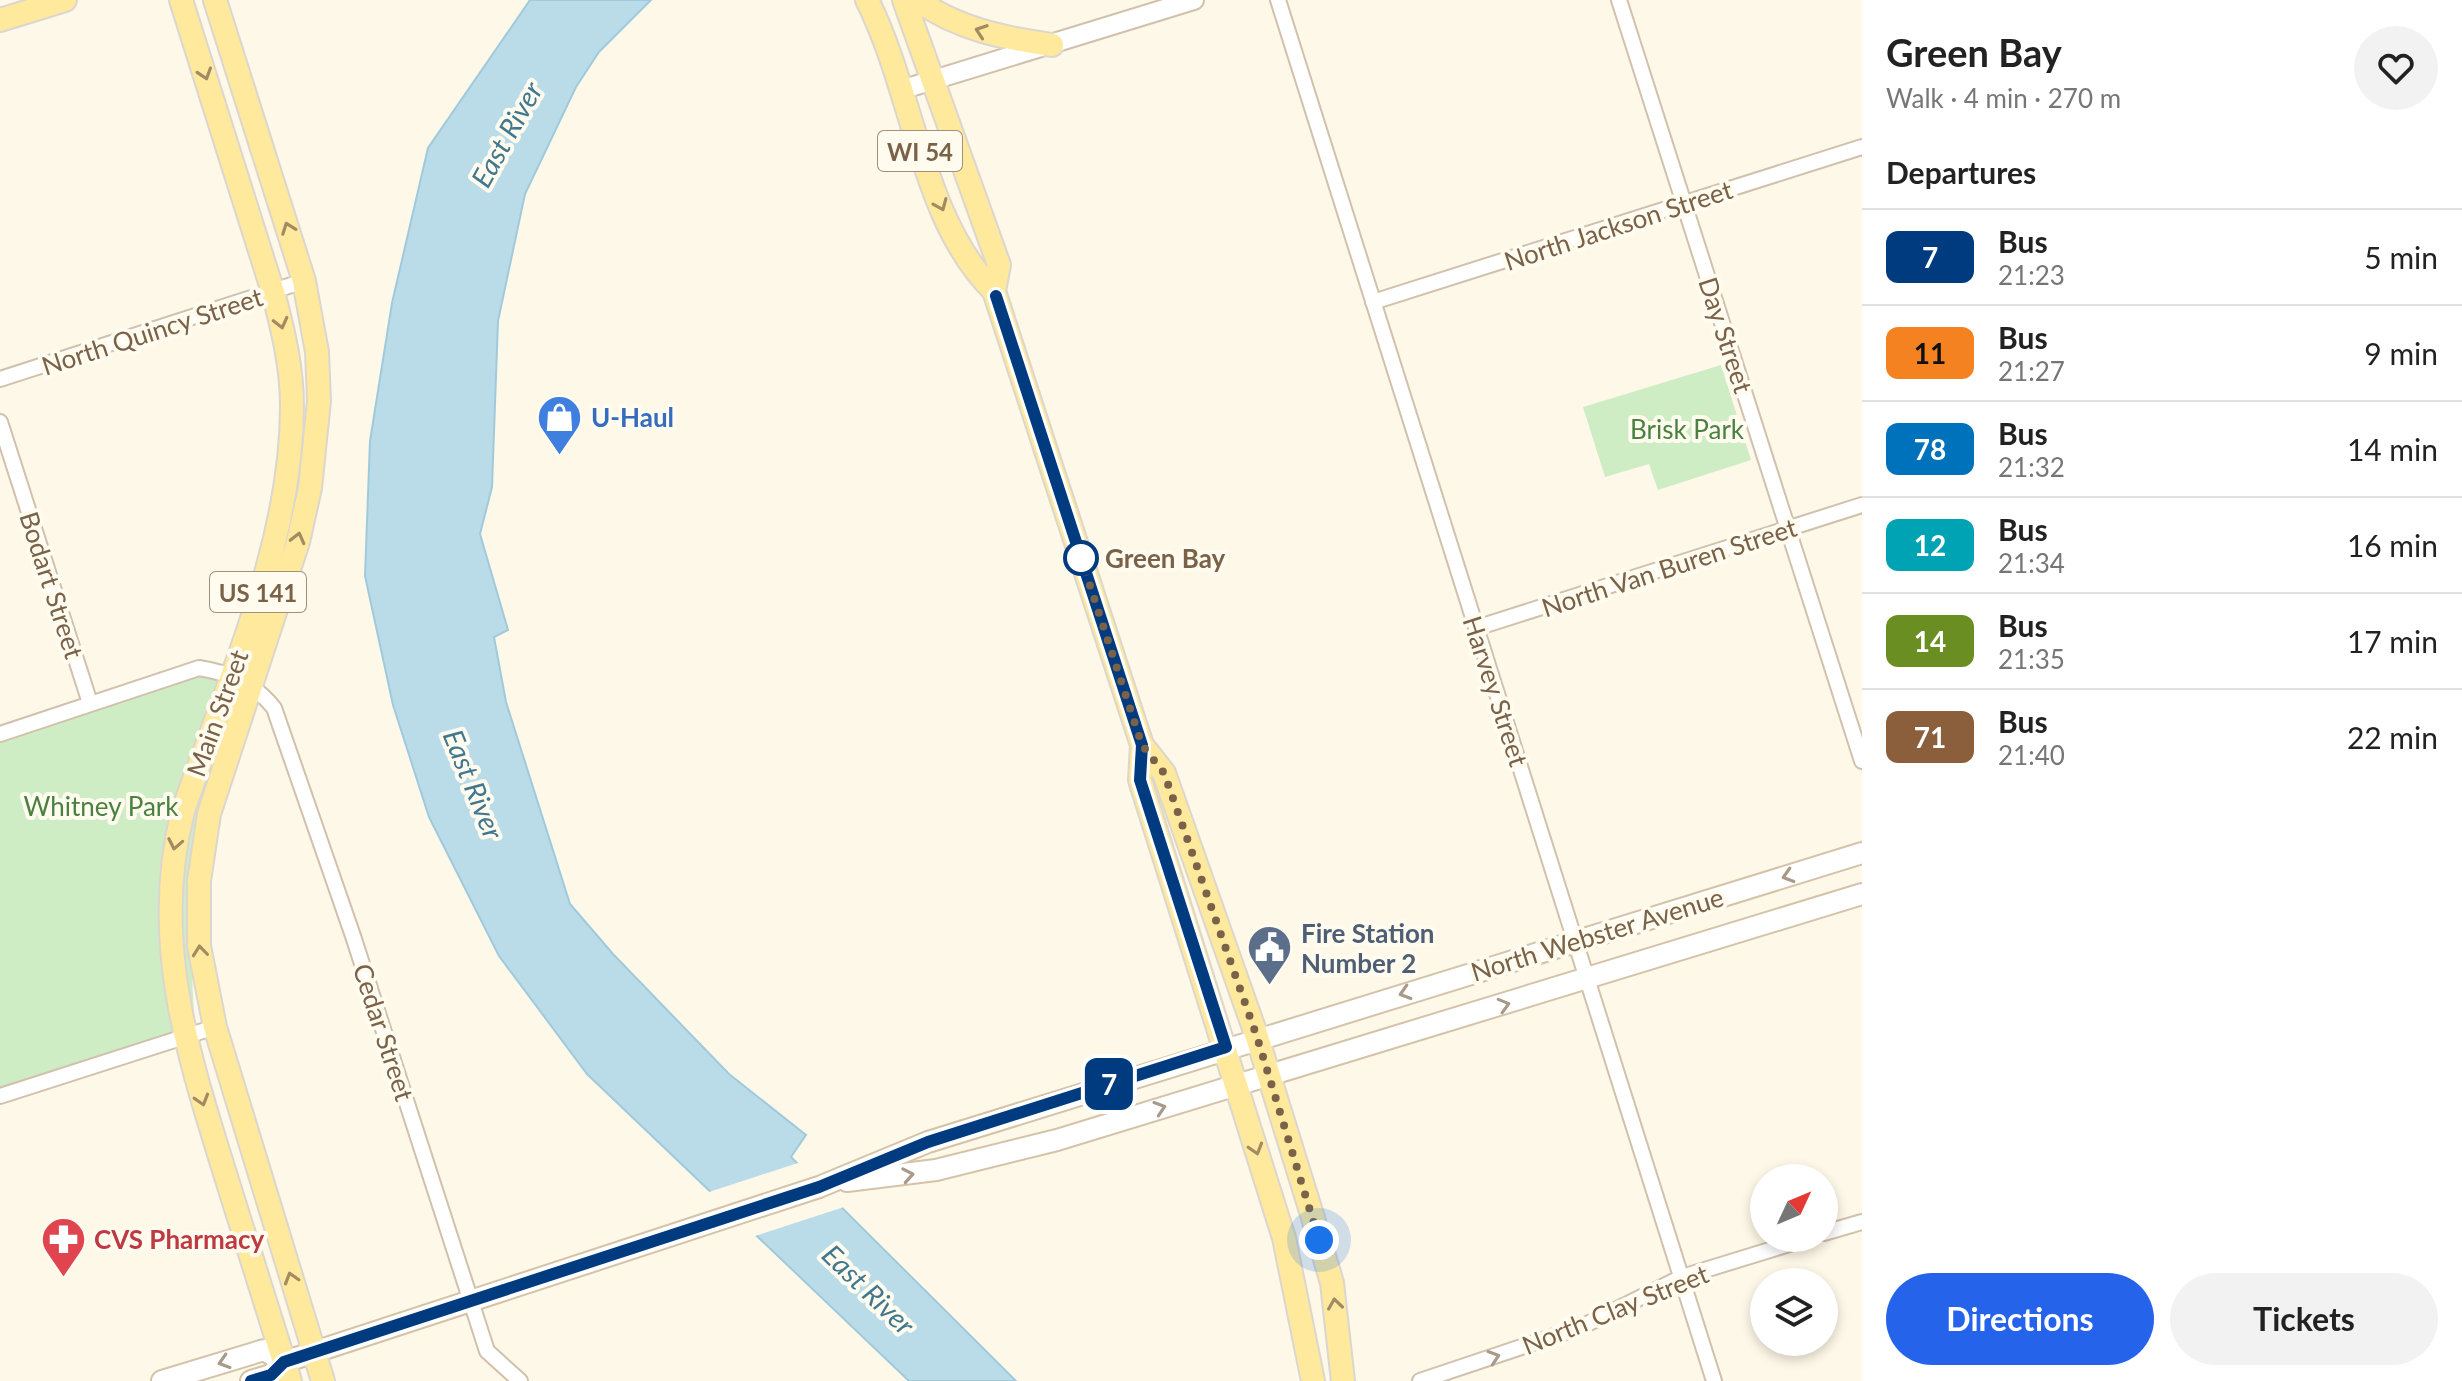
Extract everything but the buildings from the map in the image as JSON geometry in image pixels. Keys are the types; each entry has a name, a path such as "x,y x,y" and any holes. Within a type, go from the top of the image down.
{"main road":[{"path":"0,20 65,0"},
{"name":"Main Street","path":"181,0 273,292 290,375 290,443 283,500 244,682 202,847 199,946 215,1027 323,1381"},
{"name":"Main Street","path":"215,0 304,281 317,352 315,456 298,542 244,682 183,811 173,849 168,895 171,944 185,1037 287,1372"},
{"name":"WI 54","path":"867,0 904,89 916,141 940,204 970,268 994,291 1142,745 1164,773 1257,1037 1332,1283 1343,1381"},
{"name":"WI 54","path":"904,0 999,265 994,291"},
{"path":"917,0 955,22 993,36 1052,45"},
{"name":"WI 54","path":"1142,745 1140,780 1226,1047 1287,1251 1313,1381"},
{"name":"North Webster Avenue","path":"251,1381 287,1372 314,1353 831,1182 928,1142 1257,1037 1862,853"},
{"name":"North Webster Avenue","path":"831,1182 923,1172 1057,1140 1862,894"},
{"name":"North Webster Avenue","path":"162,1381 264,1350 287,1372"}],"street":[{"path":"904,89 1194,0"},
{"name":"Harvey Street","path":"1278,0 1714,1381"},
{"name":"Day Street","path":"1619,0 1862,761"},
{"name":"North Jackson Street","path":"1373,302 1862,147"},
{"name":"North Quincy Street","path":"0,379 304,281"},
{"name":"Bodart Street","path":"0,422 90,703"},
{"name":"North Van Buren Street","path":"1476,628 1862,505"},
{"path":"0,734 199,668 244,682"},
{"name":"Cedar Street","path":"244,682 274,708 282,723 469,1302 487,1351 520,1381"},
{"path":"0,1096 215,1027"},
{"path":"1838,1229 1862,1222"},
{"name":"North Clay Street","path":"1420,1381 1581,1327 1682,1277 1763,1252"}],"green space":[{"name":"Brisk Park","path":"1721,365 1751,460 1658,490 1649,464 1605,477 1583,407"},
{"name":"Whitney Park","path":"199,668 247,684 188,898 195,1034 0,1096 0,734"}],"water":[{"name":"East River","path":"530,0 651,0 599,52 576,87 525,194 498,321 492,487 480,534 508,630 494,637 506,702 570,904 613,954 729,1074 806,1135 791,1157 1016,1381 909,1381 587,1074 499,956 429,817 393,705 365,576 370,441 392,303 428,148"}],"pier":[{"path":"801,1162 844,1207 752,1237 706,1193"}],"bus line":[{"name":"7","path":"251,1381 271,1375 284,1362 819,1187 928,1142 1226,1047 1140,780 1142,745 996,296"}],"place":[{"name":"U-Haul","path":"560,456"},
{"name":"Green Bay","path":"1081,558"},
{"name":"Fire Station Number 2","path":"1270,987"},
{"name":"CVS Pharmacy","path":"63,1278"}],"route":[{"path":"1081,558 1142,745 1164,773 1257,1037 1319,1240"}]}
